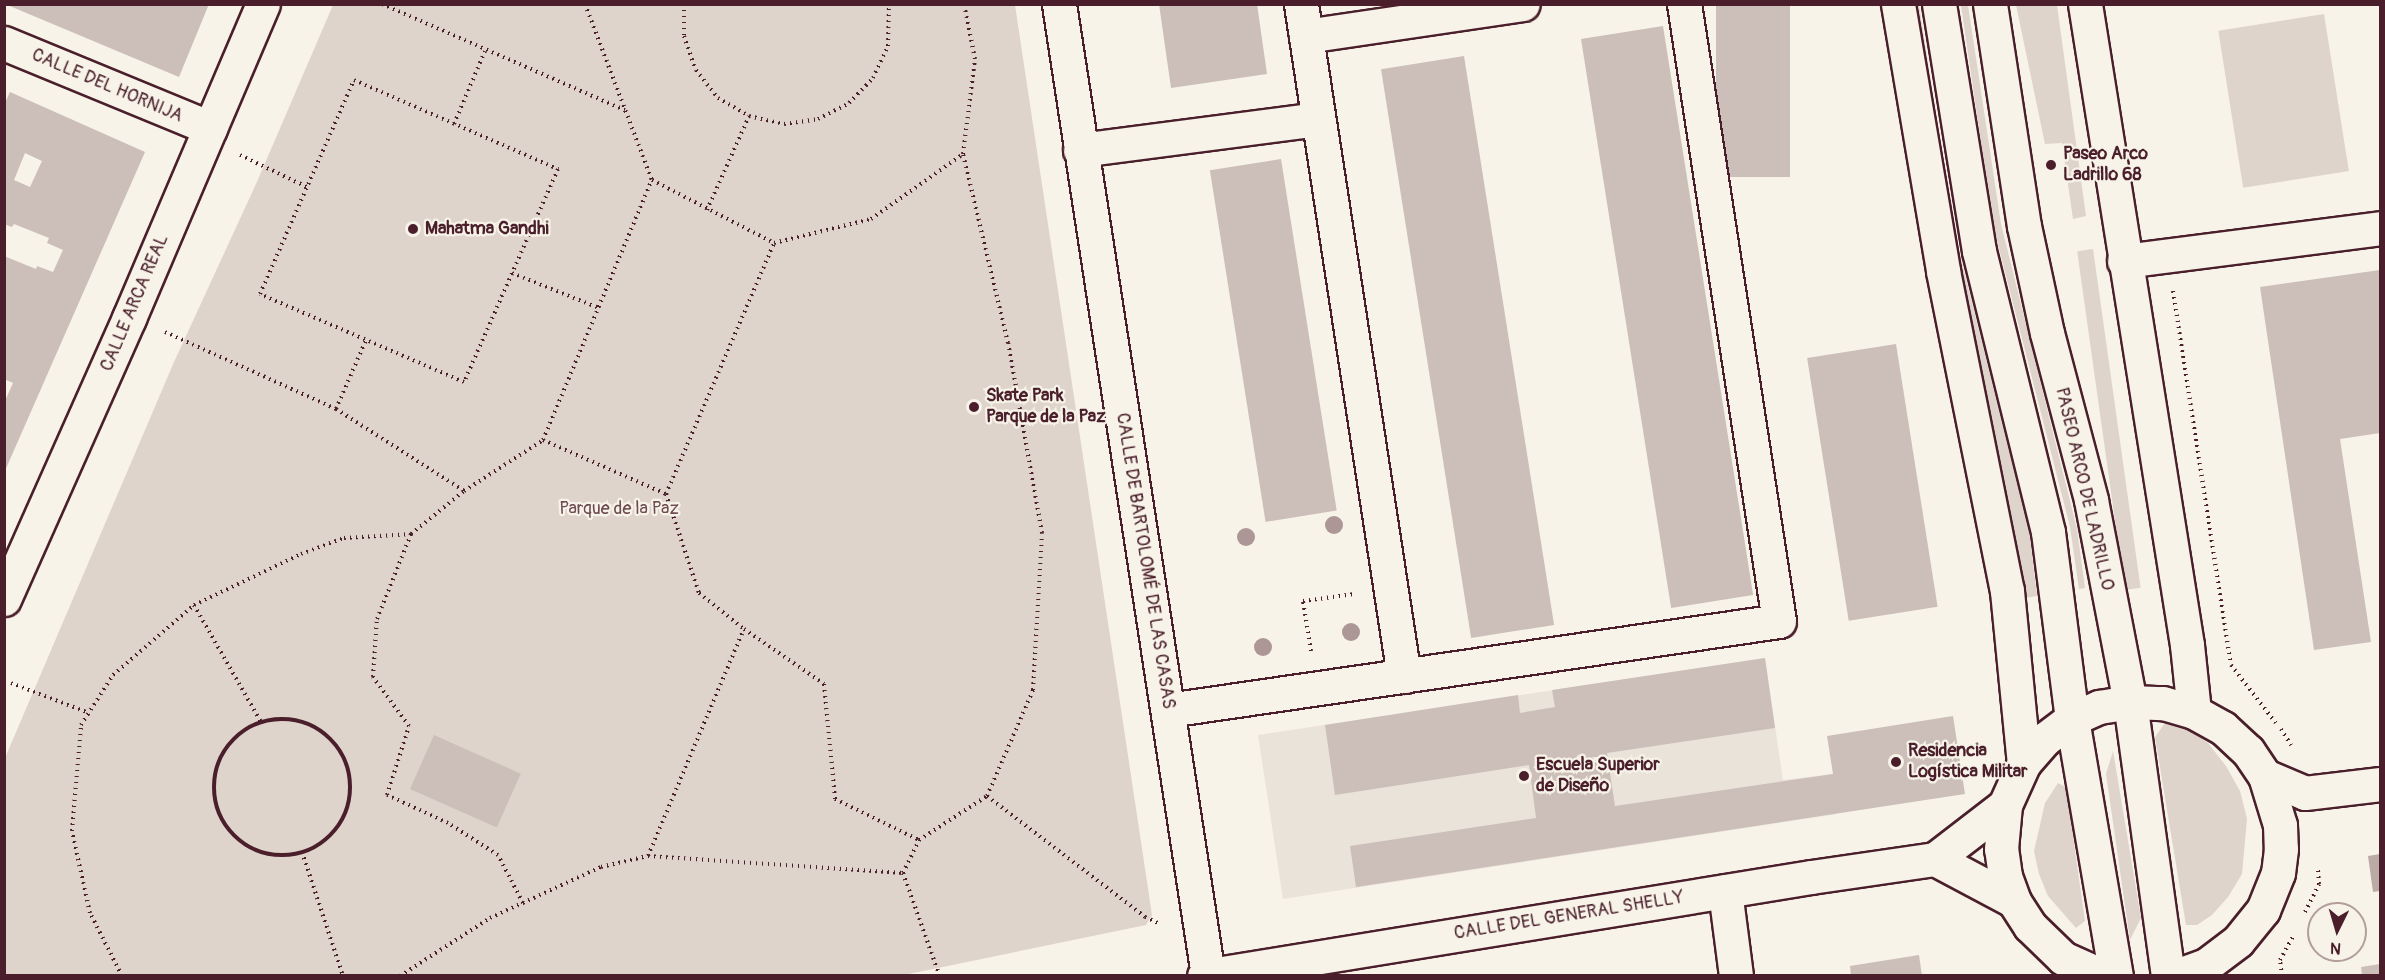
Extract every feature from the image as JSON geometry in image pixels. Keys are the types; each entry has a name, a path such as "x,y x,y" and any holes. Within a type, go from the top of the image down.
{"street":[{"name":"CALLE ARCA REAL","path":"5,597 263,4"},
{"name":"CALLE DE BARTOLOMÉ DE LAS CASAS","path":"1059,4 1207,975"},
{"path":"1404,676 1303,20 1523,4"},
{"path":"1168,710 1779,621 1684,4"},
{"path":"1898,4 1943,272 2007,591 2024,763"},
{"path":"1939,4 1979,251 2048,532 2072,719 2116,975"},
{"name":"PASEO ARCO DE LADRILLO","path":"1990,4 2024,226 2047,333 2091,500 2130,702 2168,975"},
{"path":"2085,4 2124,261 2187,645 2194,711"},
{"name":"CALLE DEL HORNIJA","path":"6,48 210,128"},
{"path":"1080,150 1318,119"},
{"path":"2124,261 2380,228"},
{"path":"2103,975 2065,967 2030,926 2014,901 2005,876 2001,849 2005,805 2024,763 2045,739 2072,719 2099,707 2130,702 2163,703 2194,711 2223,728 2248,751 2265,776 2280,825 2281,849 2278,873 2263,910 2238,941 2206,965 2176,975"},
{"path":"2265,776 2305,793 2380,784"},
{"path":"2280,825 2305,793"},
{"name":"CALLE DEL GENERAL SHELLY","path":"1207,975 1935,859 2005,805"},
{"path":"1935,859 2014,901"},
{"path":"1725,891 1736,975"},
{"path":"2238,941 2238,975"}],"path":[{"path":"382,4 485,51 625,110"},
{"path":"585,4 652,180 774,243 870,219 963,154"},
{"path":"684,4 684,36 696,70 718,98 749,116 784,124 818,119 849,103 873,78 888,46 891,12 889,4"},
{"path":"939,974 903,873 919,840 987,796 1034,690 1042,533 1008,343 963,154 975,59 964,4"},
{"path":"454,124 485,51"},
{"path":"354,80 558,169 464,382 260,294 307,187 354,80"},
{"path":"707,210 749,116"},
{"path":"240,155 307,187"},
{"path":"523,903 498,855 448,823 387,795 409,726 372,677 376,619 411,534 464,491 543,440 652,180"},
{"path":"774,243 666,494 699,592 744,629 824,684 835,799 919,840"},
{"path":"2168,257 2231,665 2289,738 2305,793"},
{"path":"512,273 599,308"},
{"path":"165,332 336,409 464,491"},
{"path":"336,409 366,339"},
{"path":"543,440 666,494"},
{"path":"120,975 90,913 72,831 81,725 113,675 194,604 301,554 344,538 411,534"},
{"path":"1317,689 1303,600 1391,590"},
{"path":"194,604 261,722"},
{"path":"648,856 744,629"},
{"path":"11,683 89,713"},
{"path":"280,718 318,729 333,742 344,758 349,777 350,796 345,815 334,831 319,845 302,852 282,855 263,853 238,839 220,816 214,798 214,779 219,760 229,744 243,730 261,722 280,718"},
{"path":"987,796 1145,917 1158,923"},
{"path":"302,852 343,975"},
{"path":"400,975 490,918 601,867 648,856 903,873"},
{"path":"2304,915 2319,884 2318,862"},
{"path":"2282,975 2280,960 2299,925"}],"shaded area":[{"name":"Escuela Superior de Diseño","path":"1765,658 1783,780 1833,774 1837,814 1283,899 1258,735"},
{"path":"2380,854 2380,891 2373,892 2368,856"}],"green space":[{"name":"Parque de la Paz","path":"333,5 1015,5 1152,915 1146,925 899,976 5,976 5,758 174,362 256,184"},
{"path":"1909,5 1919,5 1955,235 2029,530 2037,596 2025,598 2005,484 1943,227"},
{"path":"1961,5 1968,5 2001,224 2077,529 2085,588 2079,589 2070,527 1993,225"},
{"path":"2016,5 2057,5 2086,216 2073,219 2062,143 2045,144"},
{"path":"2324,14 2349,171 2243,188 2218,31"},
{"path":"2093,249 2141,588 2125,590 2077,251"},
{"path":"2165,723 2187,729 2208,743 2226,766 2240,791 2247,819 2242,874 2228,897 2212,915 2197,925 2186,925 2155,737"},
{"path":"2113,751 2141,918 2130,940 2106,774"},
{"path":"2058,783 2066,787 2085,921 2076,928 2048,896 2039,874 2034,851 2045,803"}],"building":[{"path":"5,4 209,4 179,77"},
{"path":"1159,4 1257,4 1267,74 1171,88"},
{"path":"1716,4 1790,4 1790,177 1716,177"},
{"path":"1663,26 1753,595 1671,608 1581,39"},
{"path":"1464,56 1554,625 1471,638 1381,69"},
{"path":"10,92 145,152 4,473 4,403 13,383 4,379 4,256 36,269 37,266 53,272 63,250 47,243 49,238 14,224 12,227 4,224 4,105","holes":["25,153 42,161 30,187 14,180"]},
{"path":"1281,159 1337,511 1266,522 1210,170"},
{"path":"2380,270 2380,433 2340,439 2371,642 2314,650 2260,287"},
{"path":"1896,344 1938,607 1849,621 1807,358"},
{"name":"Escuela Superior de Diseño","path":"1765,658 1775,728 1607,753 1615,806 1833,774 1827,736 1953,716 1965,794 1356,887 1350,846 1536,818 1529,765 1335,795 1325,725 1518,695 1520,713 1555,707 1552,690"},
{"path":"434,735 521,774 497,828 410,789"},
{"path":"1919,955 1922,976 1851,976 1850,966"},
{"path":"2380,964 2380,976 2362,976 2361,967"}],"place":[{"name":"Paseo Arco Ladrillo 68","path":"2051,165"},
{"name":"Mahatma Gandhi","path":"413,229"},
{"name":"Skate Park Parque de la Paz","path":"974,407"},
{"name":"Residencia Logística Militar","path":"1896,762"},
{"name":"Escuela Superior de Diseño","path":"1524,776"}]}
